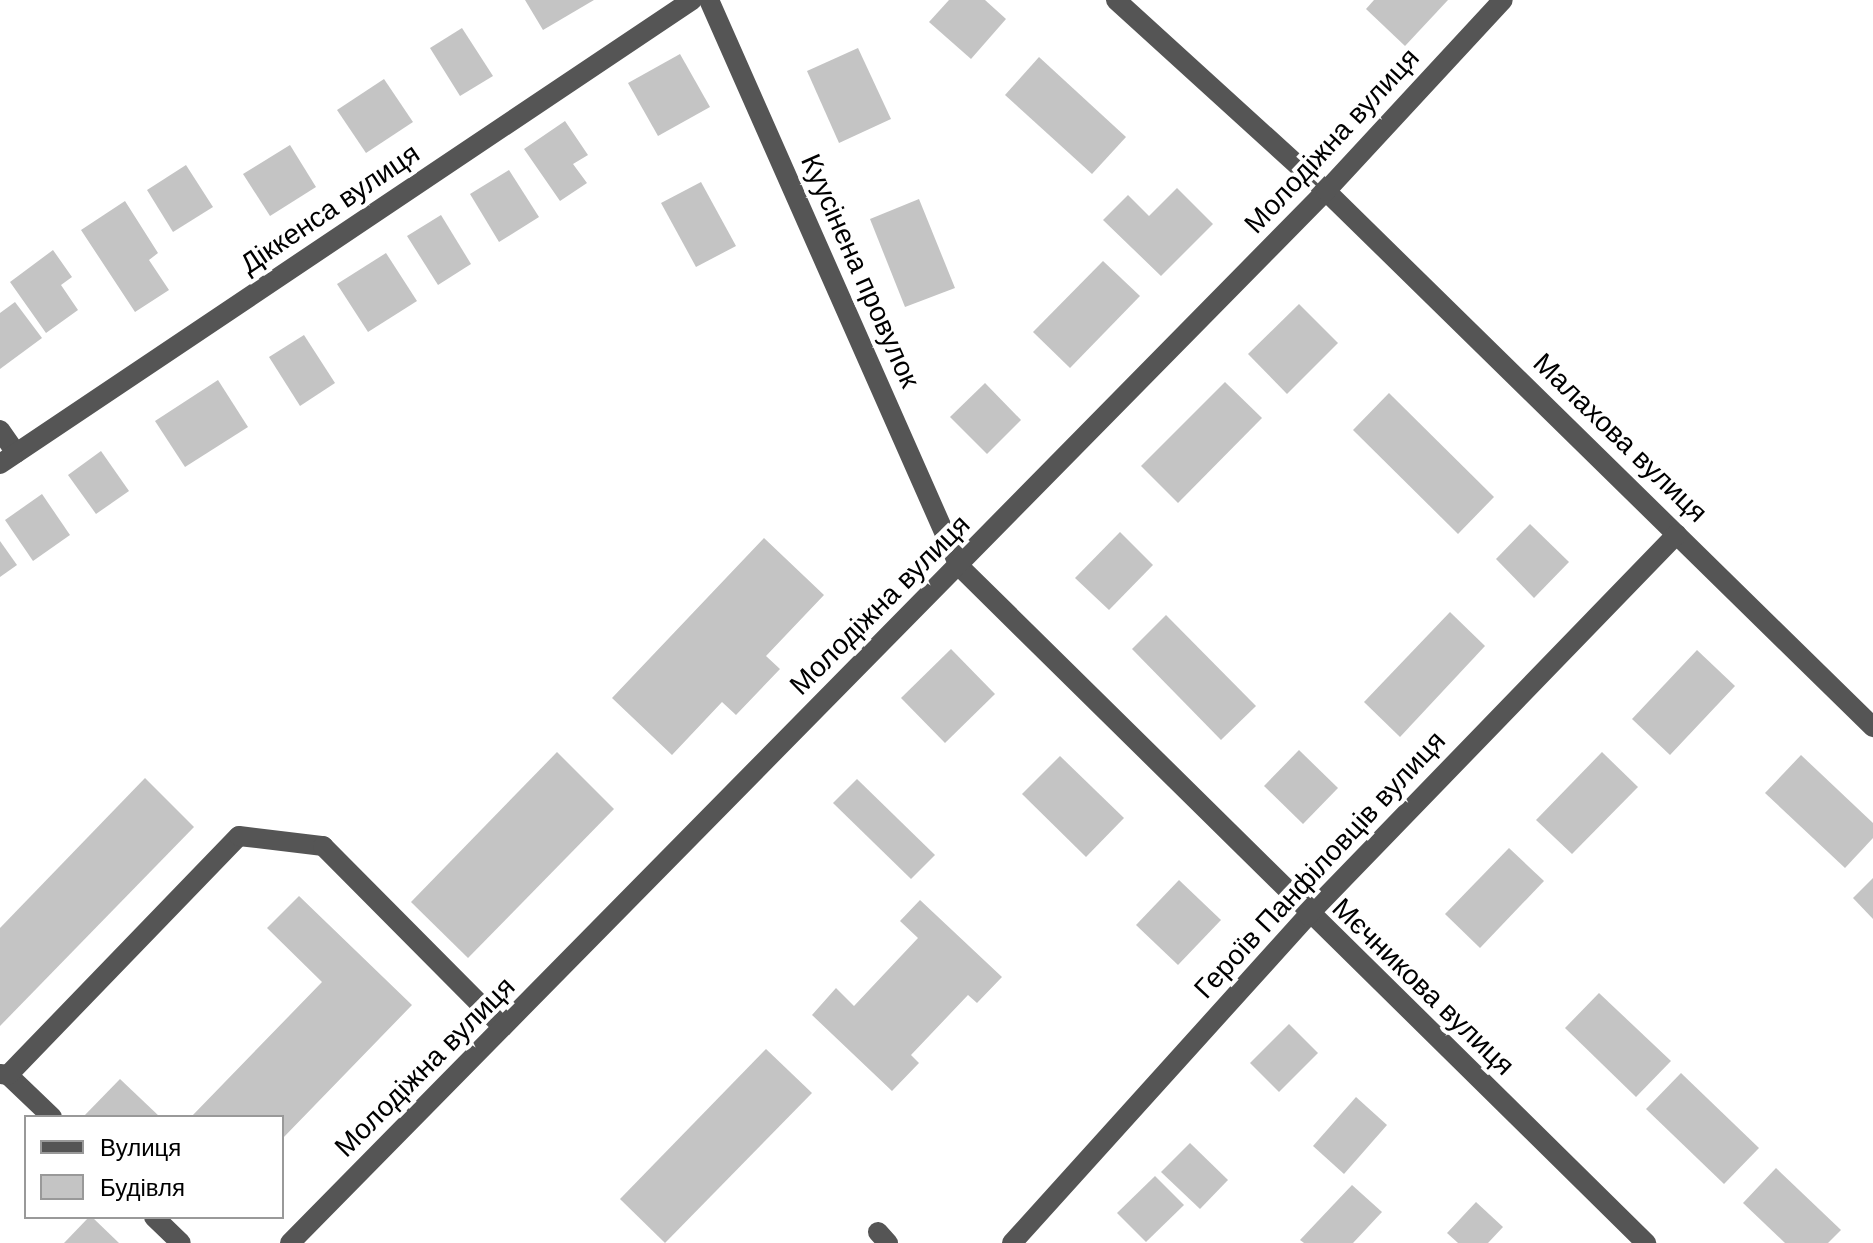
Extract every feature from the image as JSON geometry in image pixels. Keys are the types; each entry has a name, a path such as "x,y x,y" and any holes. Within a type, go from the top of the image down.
{"street":[{"name":"Діккенса вулиця","path":"8,458 692,0"},
{"name":"Куусінена провулок","path":"709,0 959,566"},
{"path":"1116,0 1326,191"},
{"name":"Молодіжна вулиця","path":"290,1243 1326,191 1503,0"},
{"name":"Малахова вулиця","path":"1326,191 1873,727"},
{"path":"0,430 8,458"},
{"name":"Героїв Панфіловців вулиця","path":"1012,1243 1308,915 1677,534"},
{"name":"Мєчникова вулиця","path":"959,566 1308,915 1646,1243"},
{"path":"50,1115 4,1074 239,836 323,846 503,1027"},
{"path":"156,1219 181,1243"}],"building":[{"path":"525,0 594,0 543,30"},
{"path":"949,0 985,0 1006,19 971,59 929,22"},
{"path":"1374,0 1448,0 1405,46 1366,9"},
{"path":"462,28 493,76 460,96 430,48"},
{"path":"858,48 891,119 839,143 807,71"},
{"path":"680,54 710,107 658,136 628,83"},
{"path":"1039,57 1126,137 1092,174 1005,95"},
{"path":"384,79 413,122 366,153 337,110"},
{"path":"565,121 588,155 573,164 587,183 560,201 524,149"},
{"path":"290,145 316,187 270,216 243,174"},
{"path":"186,165 213,207 173,232 147,190"},
{"path":"509,170 539,217 499,242 470,194"},
{"path":"701,182 736,246 696,267 661,203"},
{"path":"1177,188 1213,224 1161,276 1103,220 1128,195 1149,216"},
{"path":"919,199 955,288 905,307 870,219"},
{"path":"125,201 158,253 149,260 169,290 135,312 81,230"},
{"path":"441,215 471,264 438,285 407,236"},
{"path":"53,250 72,277 61,285 78,310 46,333 10,282"},
{"path":"386,253 417,301 368,332 337,284"},
{"path":"1103,261 1140,296 1070,368 1033,332"},
{"path":"15,302 42,338 0,369 0,313"},
{"path":"1299,304 1338,343 1287,394 1248,354"},
{"path":"304,335 335,383 300,406 269,357"},
{"path":"218,380 248,427 185,467 155,421"},
{"path":"1225,382 1262,418 1178,503 1141,466"},
{"path":"985,383 1021,420 987,454 950,417"},
{"path":"1389,393 1494,497 1458,534 1353,430"},
{"path":"101,451 129,491 96,514 68,475"},
{"path":"42,494 70,535 33,561 5,520"},
{"path":"1530,524 1569,562 1534,598 1496,559"},
{"path":"1120,532 1153,565 1109,610 1075,578"},
{"path":"764,538 824,595 766,656 780,669 736,715 722,702 672,755 612,698"},
{"path":"0,541 17,565 0,577"},
{"path":"1450,612 1485,646 1400,737 1364,702"},
{"path":"1166,615 1256,706 1221,740 1132,649"},
{"path":"951,649 995,694 945,743 901,698"},
{"path":"1697,650 1735,686 1670,755 1632,719"},
{"path":"1299,750 1338,788 1303,824 1264,786"},
{"path":"557,752 614,809 468,958 411,902"},
{"path":"1602,752 1638,787 1572,854 1536,820"},
{"path":"1801,755 1873,823 1873,838 1845,868 1765,793"},
{"path":"1060,756 1124,818 1086,857 1022,794"},
{"path":"145,778 194,827 0,1026 0,928"},
{"path":"857,779 935,855 911,879 833,803"},
{"path":"1509,848 1544,881 1480,948 1445,914"},
{"path":"1873,878 1873,919 1853,898"},
{"path":"1179,880 1221,920 1178,965 1136,925"},
{"path":"299,896 412,1005 284,1137 284,1115 193,1115 322,982 267,928"},
{"path":"920,900 1002,977 977,1003 968,995 911,1055 919,1063 892,1091 812,1015 836,988 854,1006 918,938 900,921"},
{"path":"1599,993 1671,1061 1636,1097 1565,1028"},
{"path":"1289,1024 1318,1053 1279,1092 1250,1063"},
{"path":"766,1049 812,1093 665,1243 620,1199"},
{"path":"1681,1073 1759,1148 1724,1184 1646,1109"},
{"path":"120,1079 158,1115 85,1115"},
{"path":"1356,1097 1387,1125 1344,1174 1313,1146"},
{"path":"1190,1143 1228,1180 1200,1209 1161,1172"},
{"path":"1776,1168 1841,1230 1828,1243 1785,1243 1743,1203"},
{"path":"1155,1176 1184,1205 1146,1242 1117,1213"},
{"path":"1352,1185 1382,1212 1353,1243 1304,1243 1300,1240"},
{"path":"1476,1202 1503,1227 1488,1243 1458,1243 1447,1233"},
{"path":"87,1219 94,1219 119,1243 64,1243"}]}
